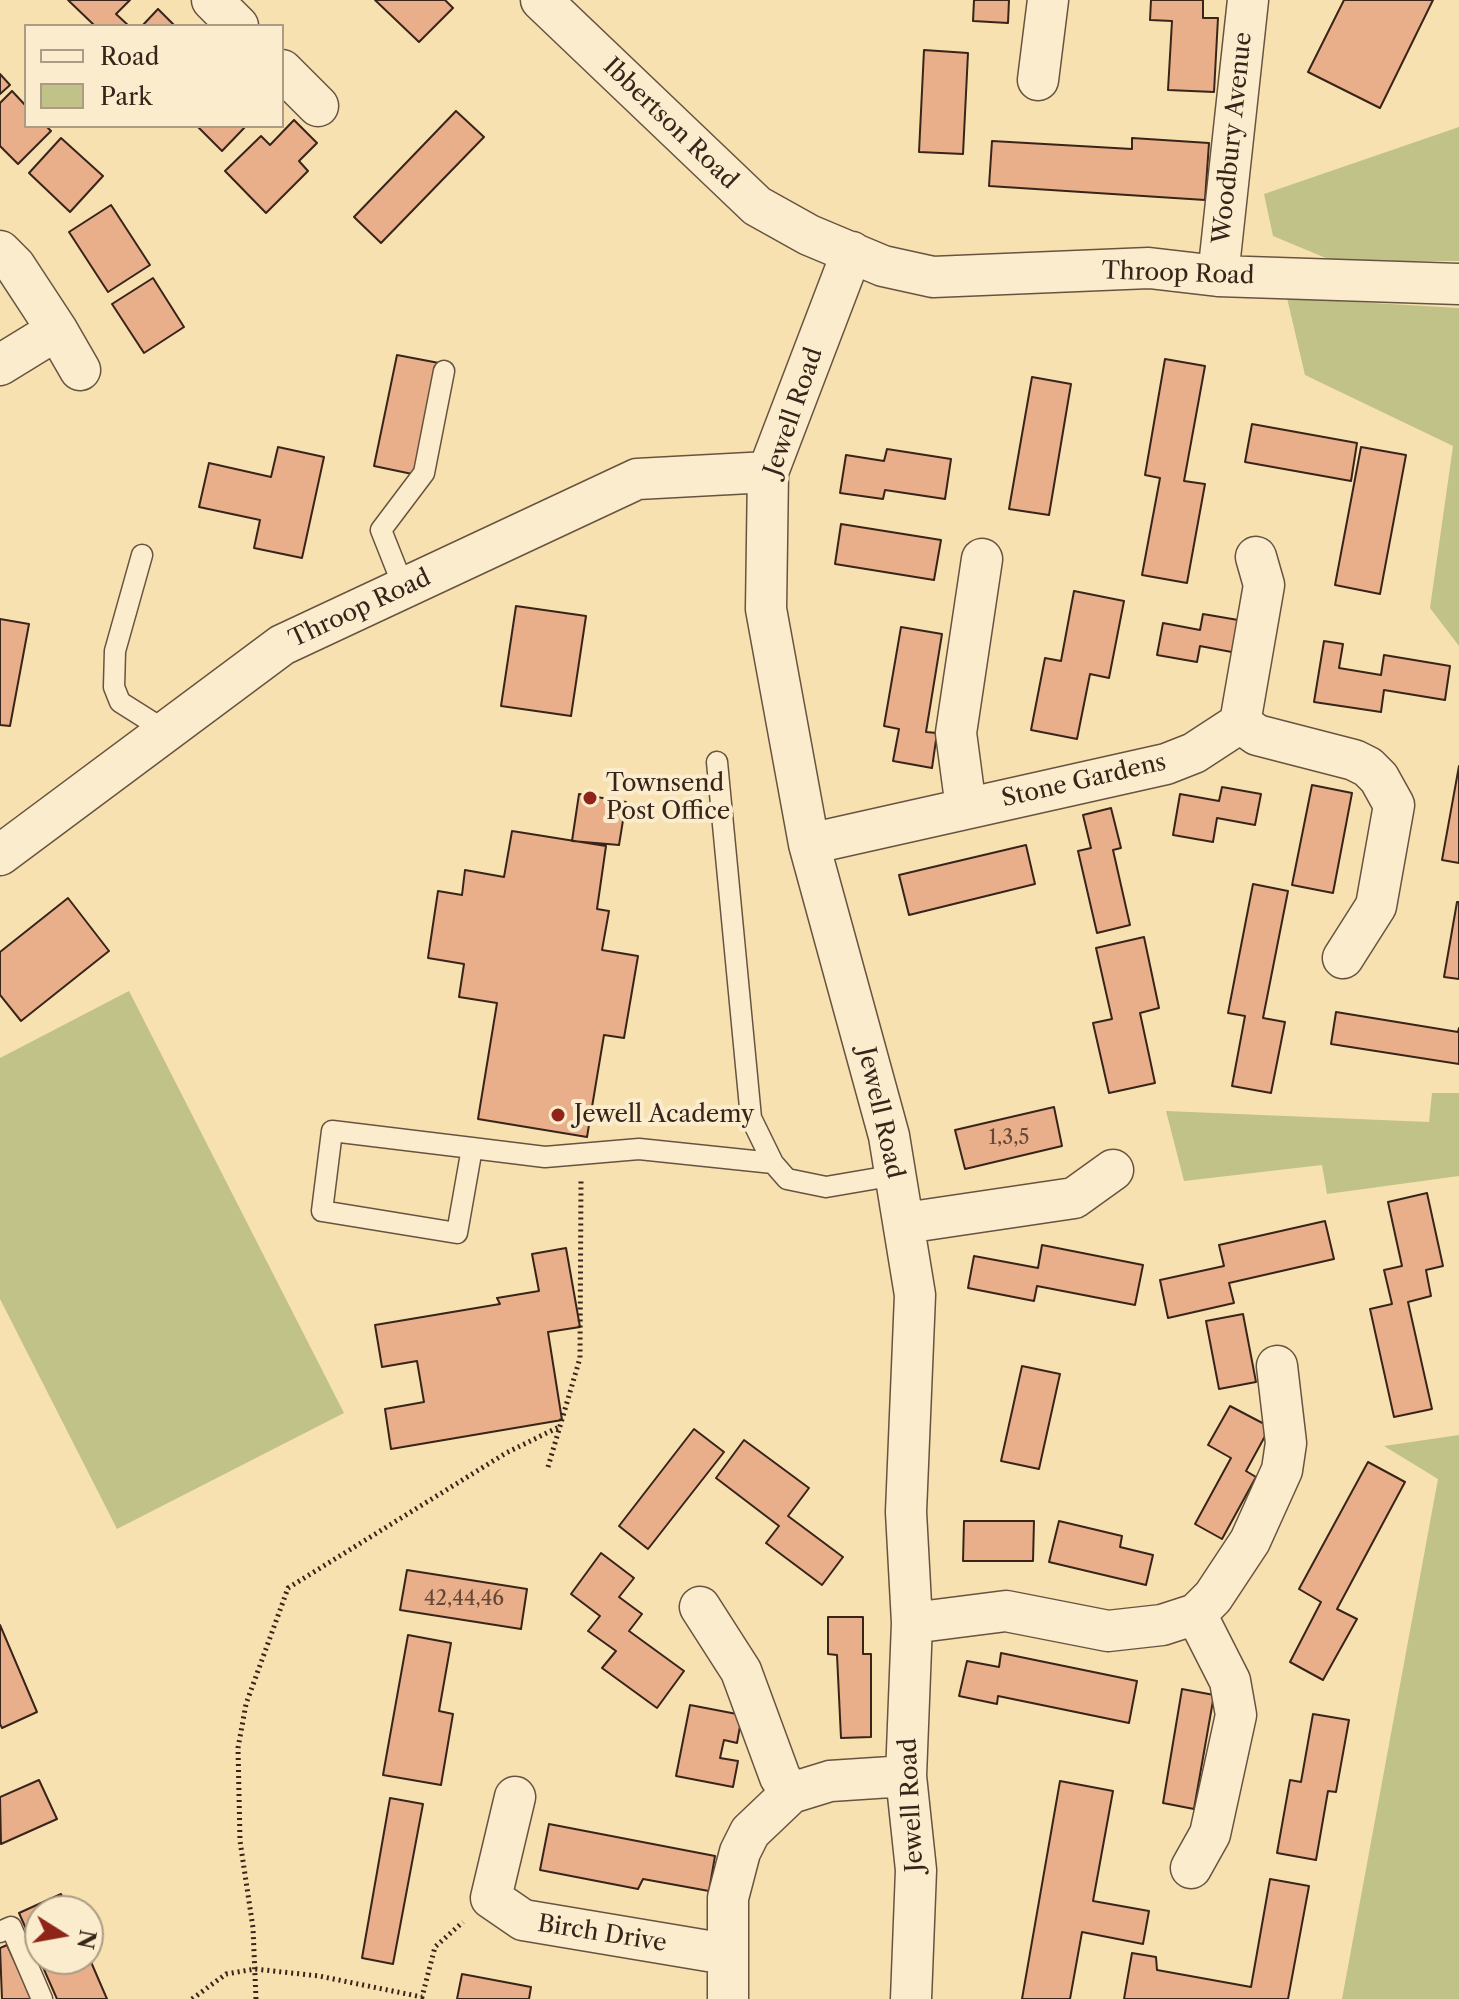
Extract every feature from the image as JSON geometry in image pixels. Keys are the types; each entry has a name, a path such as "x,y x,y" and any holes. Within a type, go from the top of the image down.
{"street":[{"path":"212,0 236,24"},
{"name":"Ibbertson Road","path":"541,0 731,184 762,209 809,235"},
{"path":"1038,80 1048,0"},
{"name":"Woodbury Avenue","path":"1218,276 1248,0"},
{"path":"284,72 318,106"},
{"name":"Throop Road","path":"809,235 883,266 933,277 1149,268 1218,276 1459,284"},
{"path":"0,251 15,266 80,370"},
{"name":"Jewell Road","path":"852,252 768,472 766,609 809,844 889,1136 915,1295 906,1512 912,1623 906,1776 916,1870 911,1999"},
{"path":"0,365 57,330"},
{"name":"Throop Road","path":"0,855 282,645 637,479 768,472"},
{"path":"1256,557 1264,585 1240,723 1257,735 1354,760 1368,767 1379,778 1394,805 1376,906 1343,958"},
{"name":"Stone Gardens","path":"966,808 956,733 982,559"},
{"name":"Stone Gardens","path":"809,844 1166,764 1194,753 1240,723"},
{"path":"905,1223 1074,1198 1113,1170"},
{"path":"912,1623 1006,1611 1108,1631 1162,1625 1196,1614 1213,1597 1250,1541 1282,1470 1286,1443 1277,1366"},
{"path":"700,1607 741,1671 780,1777 791,1793"},
{"path":"1191,1868 1210,1834 1236,1715 1230,1681 1196,1614"},
{"path":"728,1999 728,1898 740,1852 759,1823 791,1793 830,1781 906,1776"},
{"path":"491,1898 515,1797"},
{"name":"Birch Drive","path":"491,1898 523,1920 726,1954"}],"lane":[{"path":"404,588 381,530 424,473 444,371"},
{"path":"142,555 115,651 114,687 120,702 166,731"},
{"path":"717,762 751,1118 773,1163 787,1179 826,1187 896,1175"},
{"path":"472,1148 457,1233 322,1211 332,1131 472,1148 545,1157 639,1149 773,1163"},
{"path":"0,1932 11,1927 42,1999"}],"path":[{"path":"548,1467 580,1358 582,1154"},
{"path":"256,1999 253,1928 240,1841 238,1748 246,1704 288,1588 506,1453 561,1426"},
{"path":"192,1999 226,1974 255,1969 319,1976 422,1997 435,1947 491,1898"}],"green space":[{"path":"1459,127 1459,261 1333,261 1273,236 1264,194"},
{"path":"1287,298 1459,308 1459,646 1430,608 1453,446 1305,375"},
{"path":"129,991 344,1413 117,1529 0,1299 0,1058"},
{"path":"1432,1093 1459,1093 1459,1176 1327,1194 1322,1165 1184,1181 1166,1111 1429,1122"},
{"path":"1459,1435 1459,1999 1342,1999 1438,1479 1384,1446"}],"building":[{"path":"68,0 130,0 116,14 127,24 93,24"},
{"path":"375,0 445,0 453,8 419,42"},
{"path":"974,0 1009,0 1008,23 973,21"},
{"path":"1151,0 1203,0 1203,18 1218,18 1214,92 1168,90 1172,21 1150,20"},
{"path":"1344,0 1433,0 1380,108 1308,72"},
{"path":"158,9 173,24 144,24"},
{"path":"924,50 968,53 963,154 919,152"},
{"path":"0,74 10,85 0,94"},
{"path":"12,91 24,104 24,128 48,128 51,131 18,164 0,146 0,103"},
{"path":"456,111 484,137 381,243 354,217"},
{"path":"294,120 317,143 299,161 308,171 266,213 225,171 261,136 270,145"},
{"path":"199,128 244,128 222,151"},
{"path":"61,138 103,176 70,212 29,173"},
{"path":"1132,138 1209,143 1205,200 989,186 992,141 1132,149"},
{"path":"111,205 150,265 108,292 69,232"},
{"path":"153,278 184,327 144,353 112,304"},
{"path":"397,355 439,363 417,475 374,466"},
{"path":"1165,359 1205,366 1184,481 1205,484 1187,583 1142,575 1160,478 1145,475"},
{"path":"1032,377 1071,384 1049,515 1009,509"},
{"path":"1252,424 1357,443 1351,481 1245,462"},
{"path":"278,447 324,457 302,558 254,548 260,520 199,507 209,463 271,477"},
{"path":"1361,447 1406,455 1380,594 1335,585"},
{"path":"887,449 951,459 945,499 885,490 883,499 840,493 846,455 884,461"},
{"path":"841,524 941,540 934,580 835,564"},
{"path":"1074,591 1124,601 1109,678 1090,674 1077,739 1031,730 1045,658 1061,661"},
{"path":"516,606 586,616 571,716 501,706"},
{"path":"1203,614 1244,621 1237,653 1200,646 1197,662 1157,655 1163,623 1200,630"},
{"path":"0,619 29,624 10,726 0,725"},
{"path":"901,627 942,634 926,732 937,733 932,768 893,761 899,729 884,726"},
{"path":"1324,641 1343,644 1339,668 1381,675 1384,655 1450,666 1445,700 1384,690 1381,712 1314,702"},
{"path":"1459,766 1459,863 1442,860"},
{"path":"1312,785 1352,793 1333,893 1292,885"},
{"path":"1222,787 1261,794 1255,825 1217,818 1213,842 1173,835 1180,794 1219,801"},
{"path":"579,794 626,802 619,845 572,841"},
{"path":"1111,808 1121,848 1113,850 1130,925 1097,933 1078,851 1091,848 1083,815"},
{"path":"512,831 606,846 597,909 609,911 602,950 638,956 624,1038 604,1035 587,1137 478,1119 497,1003 459,997 464,964 428,958 438,891 462,895 465,870 504,877"},
{"path":"1026,845 1035,884 909,915 899,875"},
{"path":"1253,884 1288,891 1263,1018 1285,1022 1271,1093 1232,1086 1245,1016 1228,1013"},
{"path":"68,898 109,951 21,1021 0,995 0,952"},
{"path":"1459,902 1459,979 1444,977"},
{"path":"1144,937 1159,1008 1140,1013 1155,1083 1109,1093 1093,1023 1112,1019 1096,948"},
{"path":"1336,1012 1458,1032 1459,1028 1459,1064 1331,1044"},
{"path":"1054,1107 1062,1146 965,1169 955,1130"},
{"path":"1427,1193 1443,1266 1426,1270 1431,1296 1408,1302 1432,1409 1394,1417 1370,1309 1392,1304 1384,1270 1402,1266 1388,1202"},
{"path":"1325,1221 1334,1259 1229,1283 1234,1303 1168,1318 1160,1280 1224,1266 1219,1245"},
{"path":"1042,1245 1143,1265 1135,1305 1037,1286 1034,1301 968,1288 974,1256 1038,1268"},
{"path":"566,1248 580,1327 548,1332 562,1420 391,1449 385,1409 424,1402 417,1361 382,1367 375,1325 500,1304 497,1298 539,1291 532,1254"},
{"path":"1243,1314 1256,1382 1219,1389 1206,1321"},
{"path":"1022,1366 1060,1374 1039,1469 1001,1461"},
{"path":"1230,1406 1270,1427 1246,1471 1256,1477 1222,1539 1195,1524 1231,1458 1208,1445"},
{"path":"694,1429 724,1452 648,1549 619,1526"},
{"path":"744,1440 809,1488 788,1516 843,1557 822,1585 766,1543 779,1526 716,1478"},
{"path":"1368,1462 1405,1482 1337,1609 1357,1619 1323,1680 1290,1662 1321,1602 1299,1589"},
{"path":"964,1521 1034,1521 1033,1561 963,1561"},
{"path":"1059,1521 1122,1536 1120,1547 1153,1555 1146,1585 1049,1562"},
{"path":"601,1553 634,1578 619,1597 642,1614 629,1631 684,1671 657,1708 602,1668 616,1651 588,1631 600,1616 571,1594"},
{"path":"407,1570 527,1589 521,1629 400,1610"},
{"path":"828,1617 863,1617 863,1654 871,1654 871,1737 841,1738 837,1655 828,1654"},
{"path":"0,1625 37,1712 2,1728 0,1724"},
{"path":"408,1635 451,1643 439,1711 453,1714 441,1785 383,1775"},
{"path":"1001,1653 1137,1681 1129,1723 998,1696 997,1704 959,1696 967,1661 999,1667"},
{"path":"1182,1689 1214,1695 1194,1809 1163,1803"},
{"path":"690,1705 742,1715 737,1743 724,1740 720,1758 738,1761 733,1787 676,1776"},
{"path":"1313,1714 1349,1720 1336,1792 1328,1791 1316,1860 1277,1853 1290,1780 1301,1782"},
{"path":"39,1780 57,1819 1,1844 0,1797"},
{"path":"1060,1781 1113,1791 1093,1901 1149,1911 1143,1944 1082,1932 1070,1999 1022,1999"},
{"path":"390,1798 423,1804 393,1964 362,1958"},
{"path":"549,1824 715,1856 709,1891 643,1879 638,1889 540,1870"},
{"path":"1270,1879 1309,1886 1288,1999 1124,1999 1132,1953 1156,1957 1157,1970 1251,1987"},
{"path":"7,1945 32,1999 2,1999 0,1948"},
{"path":"462,1974 531,1987 529,1999 457,1999"},
{"path":"46,1975 97,1975 107,1999 57,1999"}],"place":[{"name":"Townsend Post Office","path":"590,798"},
{"name":"Jewell Academy","path":"558,1115"}]}
